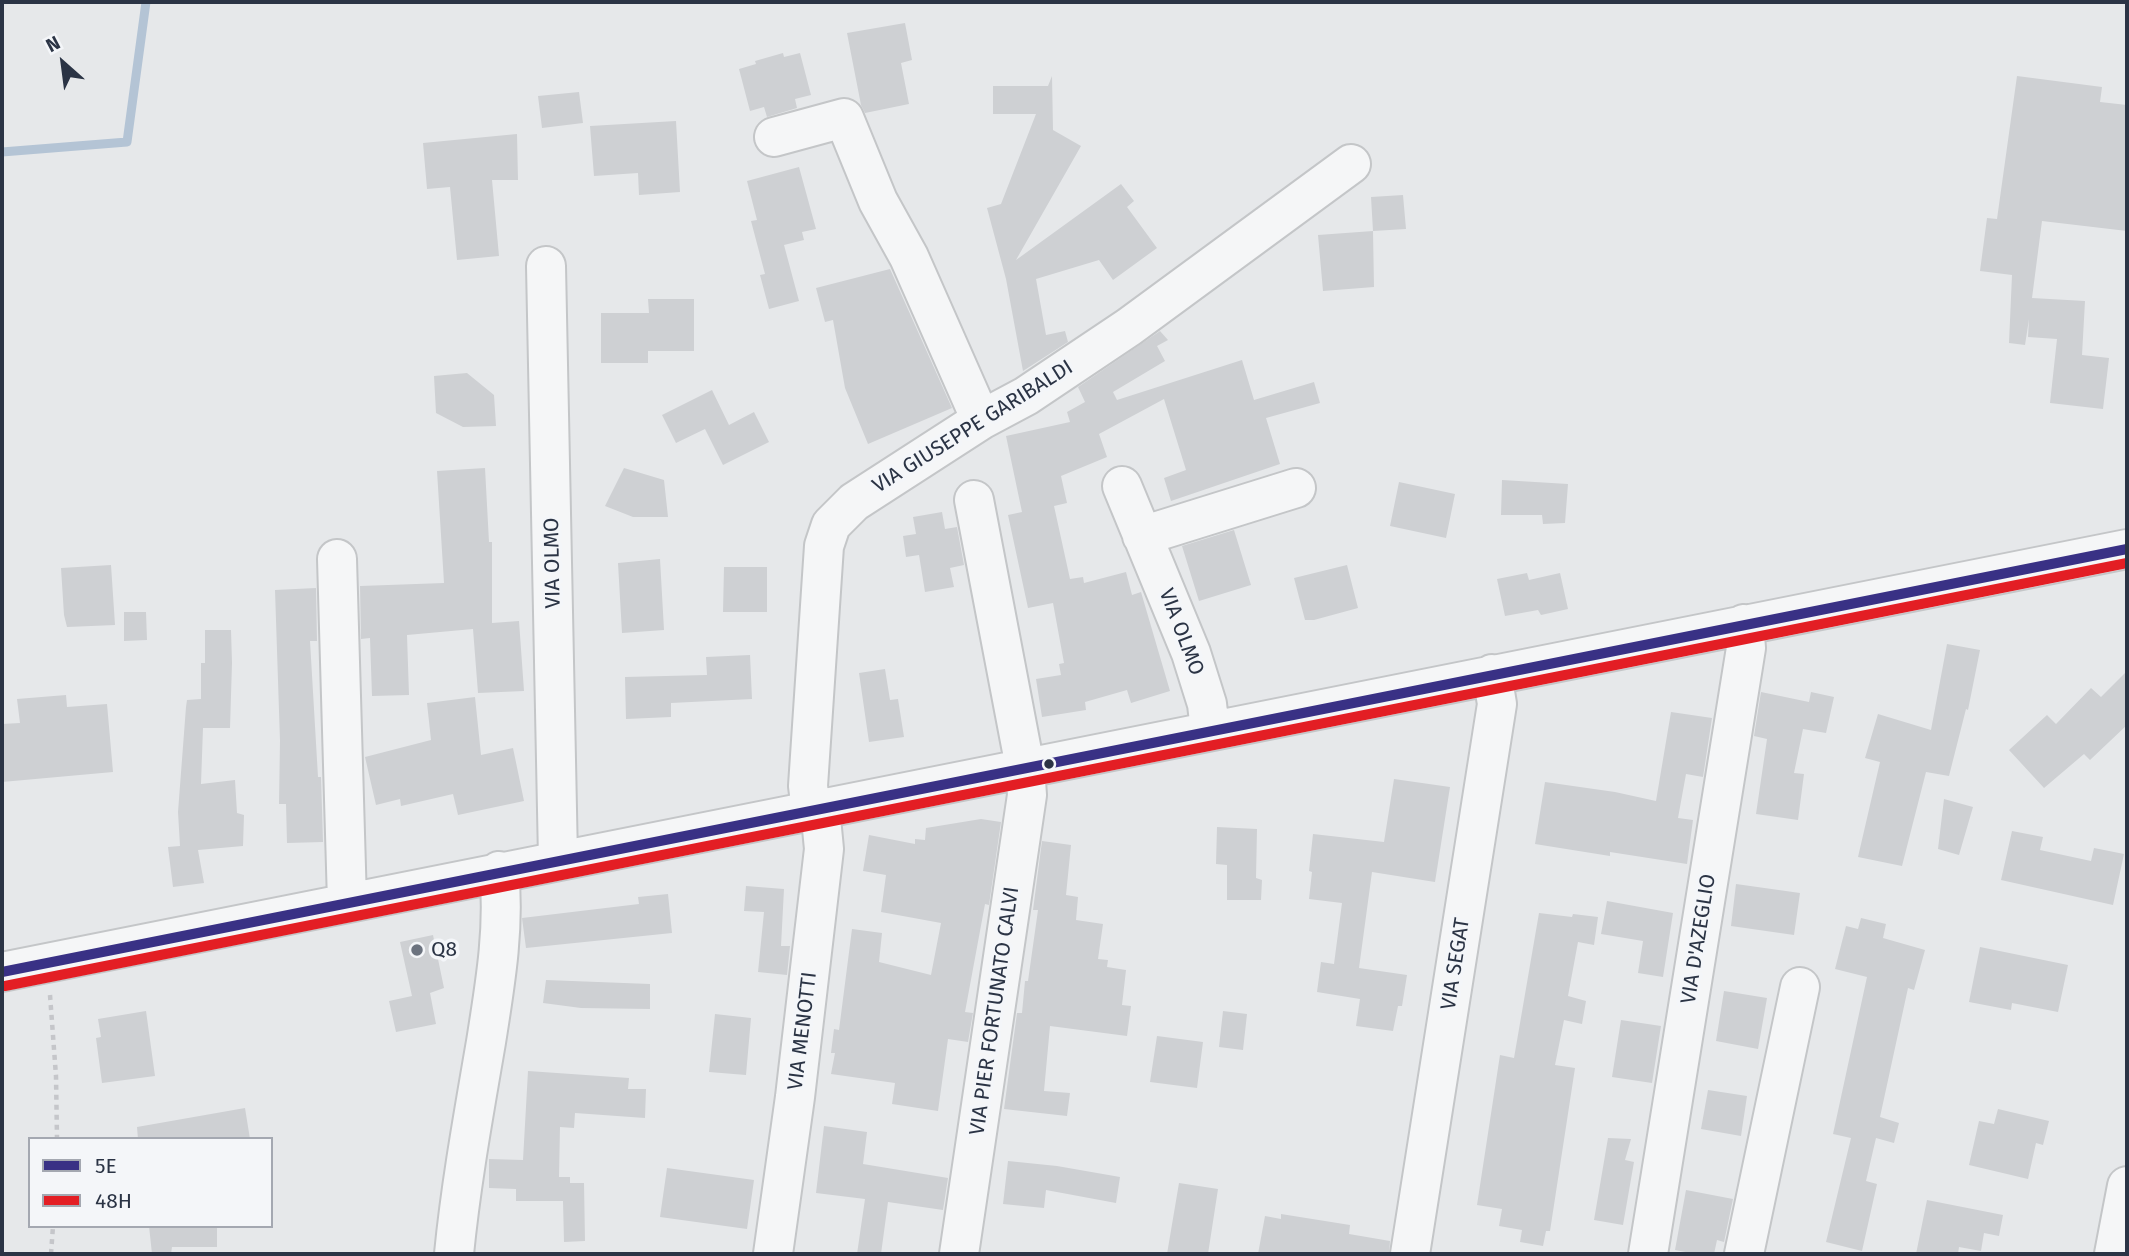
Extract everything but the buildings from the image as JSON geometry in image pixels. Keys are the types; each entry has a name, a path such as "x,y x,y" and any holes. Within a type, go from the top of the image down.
{"street":[{"path":"775,137 844,118 878,201 909,257 981,420"},
{"name":"VIA GIUSEPPE GARIBALDI","path":"816,809 808,786 824,546 831,525 854,502 981,420 1026,396 1129,327 1351,164"},
{"name":"VIA OLMO","path":"546,266 558,859"},
{"name":"VIA OLMO","path":"1122,486 1191,653 1207,704 1210,730"},
{"path":"1142,536 1296,488"},
{"path":"974,500 1025,767"},
{"path":"2,972 558,859 2127,549"},
{"path":"337,559 347,902"},
{"name":"VIA D'AZEGLIO","path":"1648,1254 1746,648 1744,624"},
{"name":"VIA SEGAT","path":"1410,1254 1497,704 1492,674"},
{"name":"VIA PIER FORTUNATO CALVI","path":"959,1254 1027,795 1025,767"},
{"name":"VIA MENOTTI","path":"773,1254 797,1083 824,849 816,809"},
{"path":"454,1254 458,1210 498,970 502,896 499,871"},
{"path":"1744,1254 1800,987"},
{"path":"2114,1254 2127,1186"}],"path":[{"path":"49,962 57,1137"},
{"path":"51,1254 53,1228"}],"waterway":[{"path":"2,152 127,142 146,2"}],"transit line":[{"name":"5E","path":"2,972 2127,549"},
{"name":"48H","path":"5,986 2127,563"}],"place":[{"name":"Q8","path":"417,950"}]}
